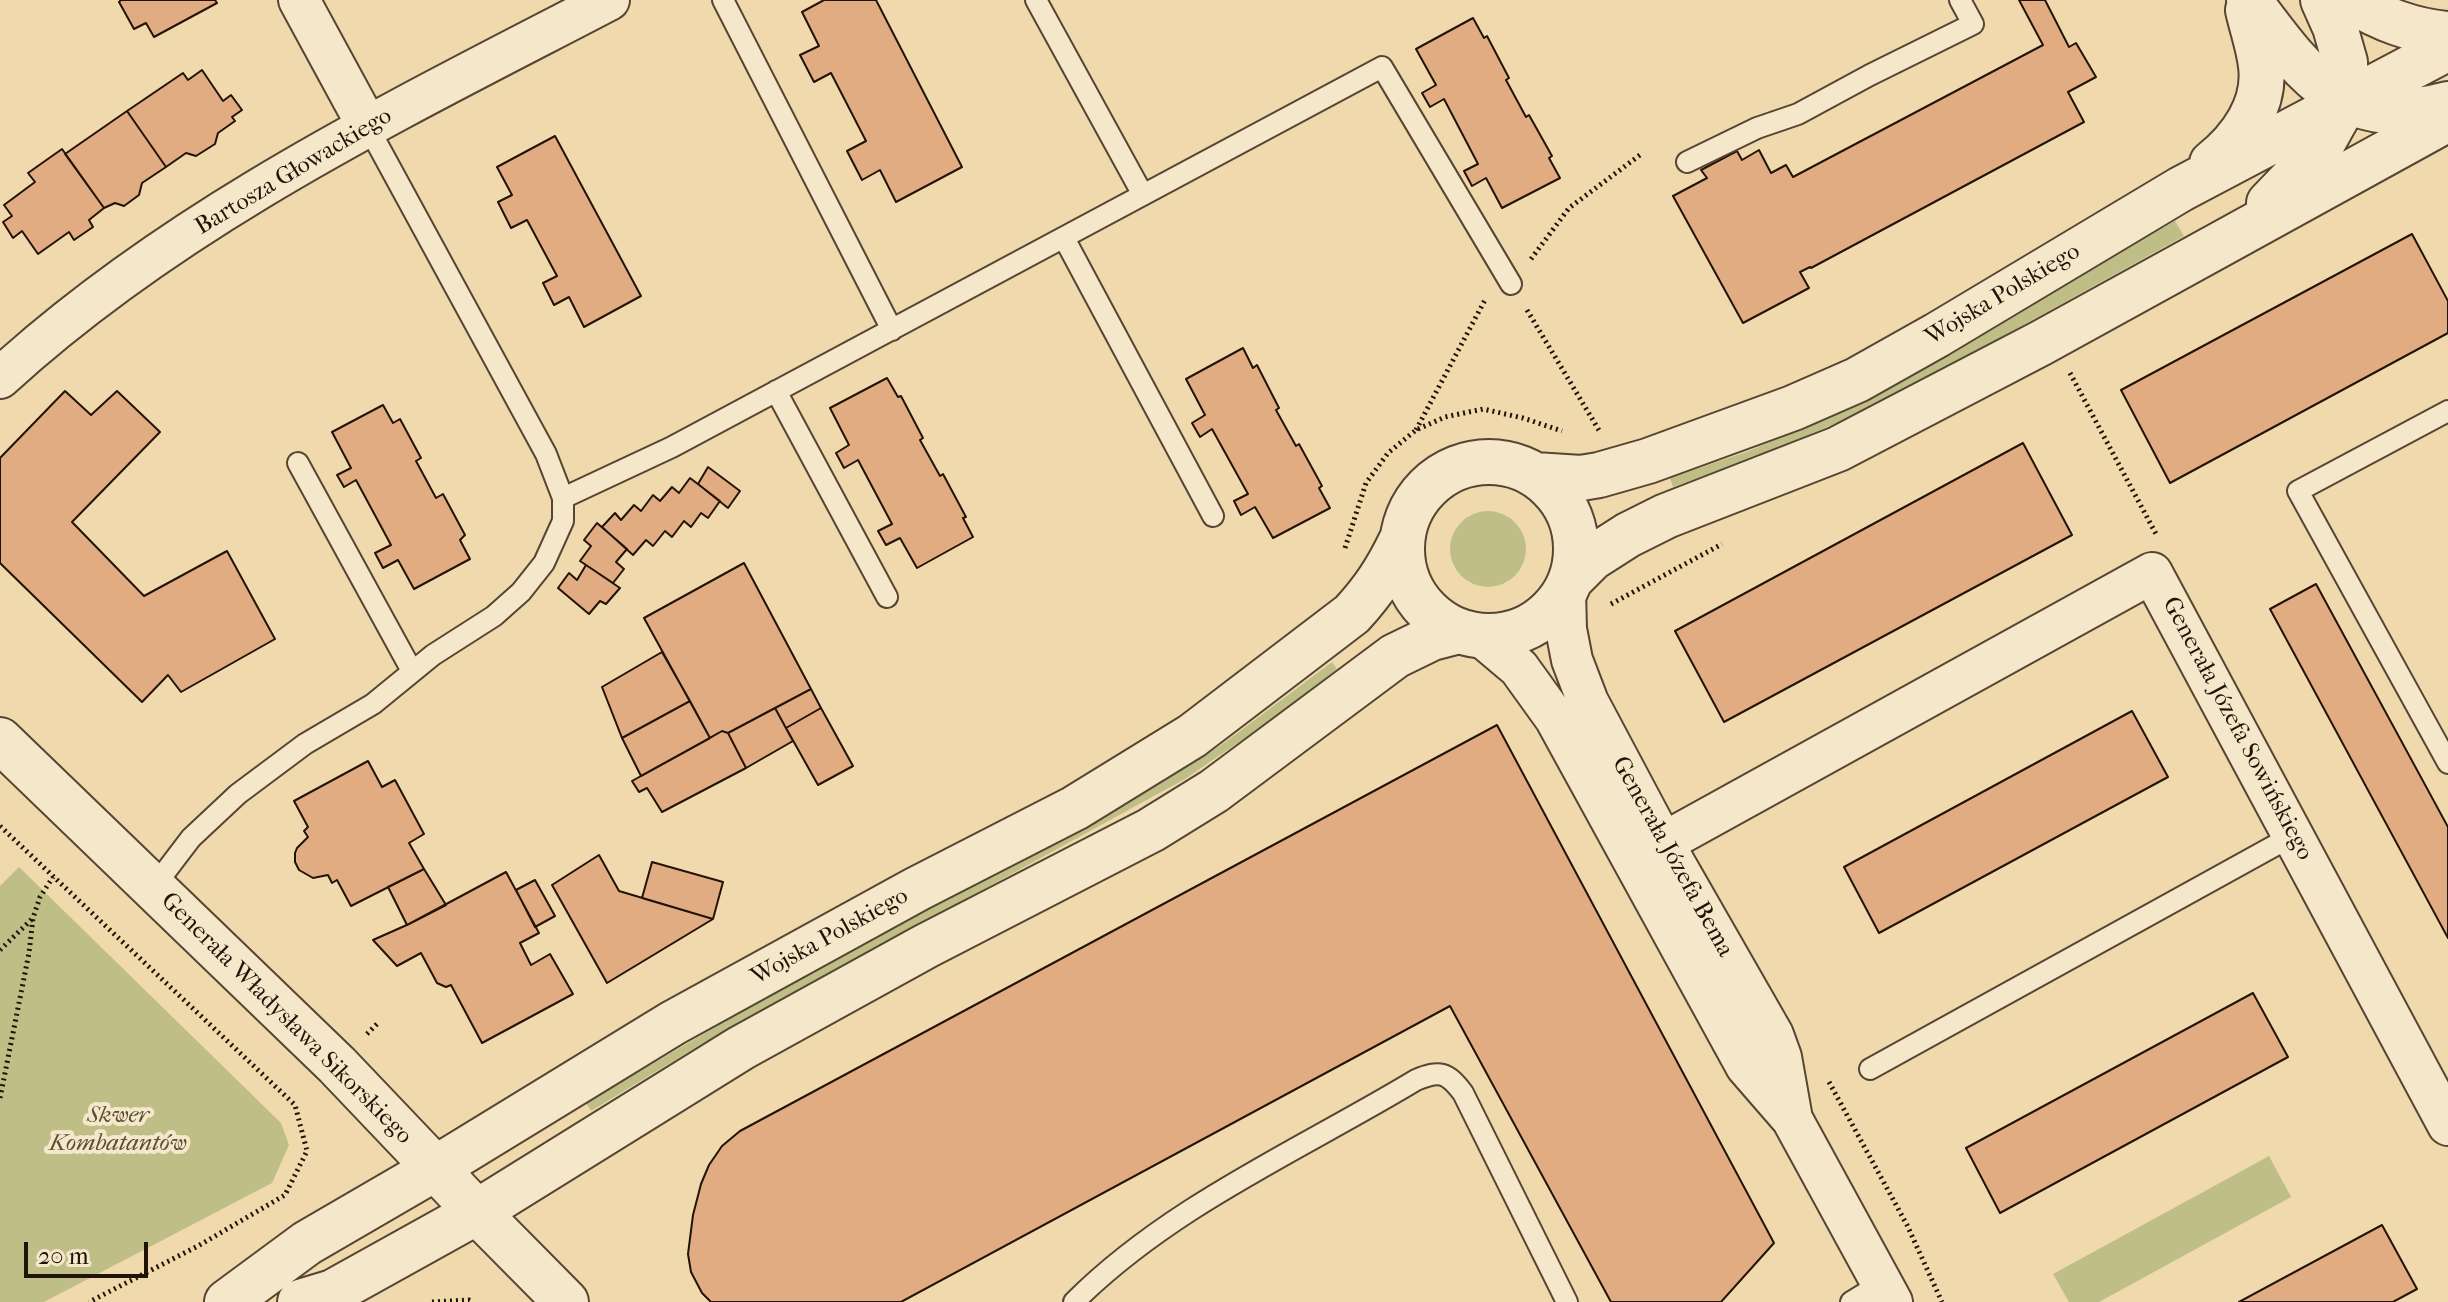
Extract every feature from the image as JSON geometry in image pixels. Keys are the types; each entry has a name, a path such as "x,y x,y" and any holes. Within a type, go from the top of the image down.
{"street":[{"path":"299,0 368,127"},
{"name":"Bartosza Głowackiego","path":"0,378 101,293 197,228 317,154 609,0"},
{"path":"2248,0 2313,80 2346,101 2395,112 2448,104"},
{"path":"2181,189 2227,151 2243,132 2259,100 2261,68 2248,0"},
{"path":"2215,248 2277,197 2317,153 2346,101 2345,62 2323,0"},
{"path":"2350,0 2387,21 2426,32 2448,34"},
{"name":"Wojska Polskiego","path":"1535,475 1571,478 1599,475 1648,461 1793,408 1857,380 2181,189 2448,48"},
{"path":"300,1302 333,1292 477,1212 741,1048 926,946 1151,830 1214,791 1395,656 1432,638 1470,633 1505,635 1534,624 1546,615 1592,558 1628,535 1666,516 1838,449 2041,343 2448,119"},
{"path":"1470,633 1443,623 1417,599 1403,567 1401,541 1414,504 1428,486 1446,472 1468,464 1491,462 1535,475 1559,498 1568,512 1576,545 1568,585"},
{"name":"Wojska Polskiego","path":"227,1302 307,1243 673,1023 917,889 1075,808 1192,736 1352,614 1386,572 1401,541"},
{"name":"Generała Józefa Sowińskiego","path":"1663,843 2152,573 2448,1125"},
{"name":"Generała Józefa Bema","path":"1568,585 1566,629 1577,675 1609,743 1663,843 1773,1035 1781,1057 1792,1119 1875,1296"},
{"name":"Generała Józefa Bema","path":"1470,633 1519,668 1555,718 1746,1066 1792,1119"},
{"name":"Generała Władysława Sikorskiego","path":"0,740 337,1065 566,1302"}],"lane":[{"path":"723,0 892,330"},
{"path":"1036,0 1143,195"},
{"path":"1687,162 1757,128 1798,114 1973,24 1960,0"},
{"path":"563,498 672,447 1382,67 1511,284"},
{"path":"153,888 191,838 238,794 305,744 373,704 412,671 494,616 521,592 544,563 563,521 563,498 546,454 368,127"},
{"path":"1064,238 1213,516"},
{"path":"776,391 887,597"},
{"path":"2448,411 2298,491 2448,763"},
{"path":"298,463 412,671"},
{"path":"1870,1069 2294,835"},
{"path":"1074,1302 1096,1279 1167,1226 1236,1183 1416,1080 1432,1074 1444,1074 1454,1080 1463,1093 1567,1302"}],"path":[{"path":"1416,430 1485,298 1511,284 1569,208 1640,155"},
{"path":"1511,284 1601,432"},
{"path":"2065,364 2166,553 2152,573"},
{"path":"1341,559 1366,483 1388,453 1416,430 1445,417 1483,409 1568,433"},
{"path":"1590,433 1614,432"},
{"path":"0,826 295,1105 307,1151 285,1195 198,1246 89,1302"},
{"path":"0,1098 33,918 40,897 53,877"},
{"path":"0,950 33,918"},
{"path":"432,1302 473,1302"}],"green space":[{"path":"2175,221 2184,236 1902,392 1818,431 1673,487 1670,478 1746,452 1862,403 1992,329 2031,301"},
{"path":"1481,511 1495,511 1509,517 1520,528 1526,549 1523,564 1515,576 1495,587 1481,587 1467,581 1456,570 1450,556 1450,542 1456,528 1467,517"},
{"path":"1332,662 1337,669 1277,716 1185,779 703,1043 591,1111 586,1103 855,945 1176,773 1220,746"},
{"name":"Skwer Kombatantów","path":"19,867 281,1123 289,1145 272,1183 44,1302 0,1302 0,886"},
{"path":"2269,1156 2291,1197 2099,1302 2069,1302 2053,1274"}],"building":[{"path":"215,0 217,3 154,37 146,23 134,29 119,2"},
{"path":"824,0 876,0 962,167 896,202 880,170 862,180 847,151 866,141 831,73 814,82 800,55 819,46 802,12"},
{"path":"2019,0 2045,0 2069,47 2076,43 2096,77 2068,92 2084,122 1800,272 1809,288 1743,323 1673,196 1707,178 1701,170 1737,151 1742,160 1759,150 1771,173 1786,165 1793,177 2043,45"},
{"path":"1473,18 1484,38 1487,36 1509,78 1506,80 1552,156 1549,158 1560,178 1502,208 1486,178 1472,186 1464,171 1478,164 1444,99 1430,107 1422,93 1436,85 1416,49"},
{"path":"202,70 223,101 231,95 242,110 232,117 235,121 218,133 215,144 196,156 186,153 166,167 127,111 183,73 188,80"},
{"path":"127,111 166,167 142,183 139,195 124,206 115,203 104,208 65,154"},
{"path":"555,136 641,296 584,327 569,297 554,305 543,283 557,276 527,220 511,228 498,202 512,195 497,167"},
{"path":"62,149 104,208 89,220 93,227 74,240 69,232 38,254 22,231 13,238 3,222 12,216 4,205 35,182 28,173"},
{"path":"2412,234 2448,301 2448,333 2170,483 2121,390"},
{"path":"1243,348 1253,368 1257,365 1279,408 1276,410 1296,446 1299,444 1330,508 1273,538 1255,507 1241,515 1234,501 1248,494 1212,429 1200,437 1192,423 1205,415 1186,379"},
{"path":"887,378 898,397 901,396 923,438 920,440 940,476 943,474 973,537 917,568 900,538 886,545 878,531 892,524 858,460 844,468 836,453 849,445 830,408"},
{"path":"65,391 91,415 117,391 160,432 72,522 144,596 227,551 275,639 181,692 168,675 142,702 0,563 0,458"},
{"path":"383,405 393,423 400,419 421,458 416,461 436,498 443,494 465,535 460,540 470,559 414,589 398,560 383,568 375,553 391,545 356,480 344,487 337,475 351,468 332,432"},
{"path":"2023,443 2072,535 1724,722 1675,631"},
{"path":"708,467 740,491 728,508 698,484"},
{"path":"690,478 720,501 708,518 701,513 691,527 684,521 672,537 665,531 653,546 646,540 633,555 602,527 615,513 621,520 634,505 641,511 653,495 660,501 672,487 679,493"},
{"path":"597,523 627,549 616,562 624,569 613,583 580,561 591,546 584,540"},
{"path":"744,563 811,689 728,733 722,731 710,738 644,618"},
{"path":"586,565 620,588 606,604 600,601 589,614 558,588 569,573 577,580"},
{"path":"2316,584 2448,827 2448,938 2270,609"},
{"path":"662,652 690,701 622,738 602,687"},
{"path":"811,689 821,708 786,728 775,708"},
{"path":"690,701 710,738 641,776 622,738"},
{"path":"775,708 793,741 746,768 728,733"},
{"path":"821,708 853,766 818,785 786,728"},
{"path":"2132,711 2168,777 1879,933 1844,867"},
{"path":"1497,725 1774,1243 1721,1302 1611,1302 1450,1006 901,1302 711,1302 702,1293 691,1272 688,1254 693,1215 709,1165 722,1146 740,1131"},
{"path":"722,731 728,733 746,768 662,812 647,788 639,792 632,781"},
{"path":"368,761 382,787 395,780 424,834 409,843 424,869 351,906 337,880 332,883 328,875 313,878 299,870 295,853 308,837 304,831 308,827 294,801"},
{"path":"599,855 619,891 713,919 607,983 552,885"},
{"path":"652,862 723,882 713,919 642,898"},
{"path":"424,869 446,905 407,925 388,887"},
{"path":"506,872 539,933 520,943 531,965 550,954 573,994 482,1043 451,985 446,987 437,983 421,953 397,966 373,940"},
{"path":"535,880 555,916 535,927 516,890"},
{"path":"2253,993 2288,1057 2000,1213 1966,1148"},
{"path":"2382,1225 2417,1289 2393,1302 2239,1302"}]}
